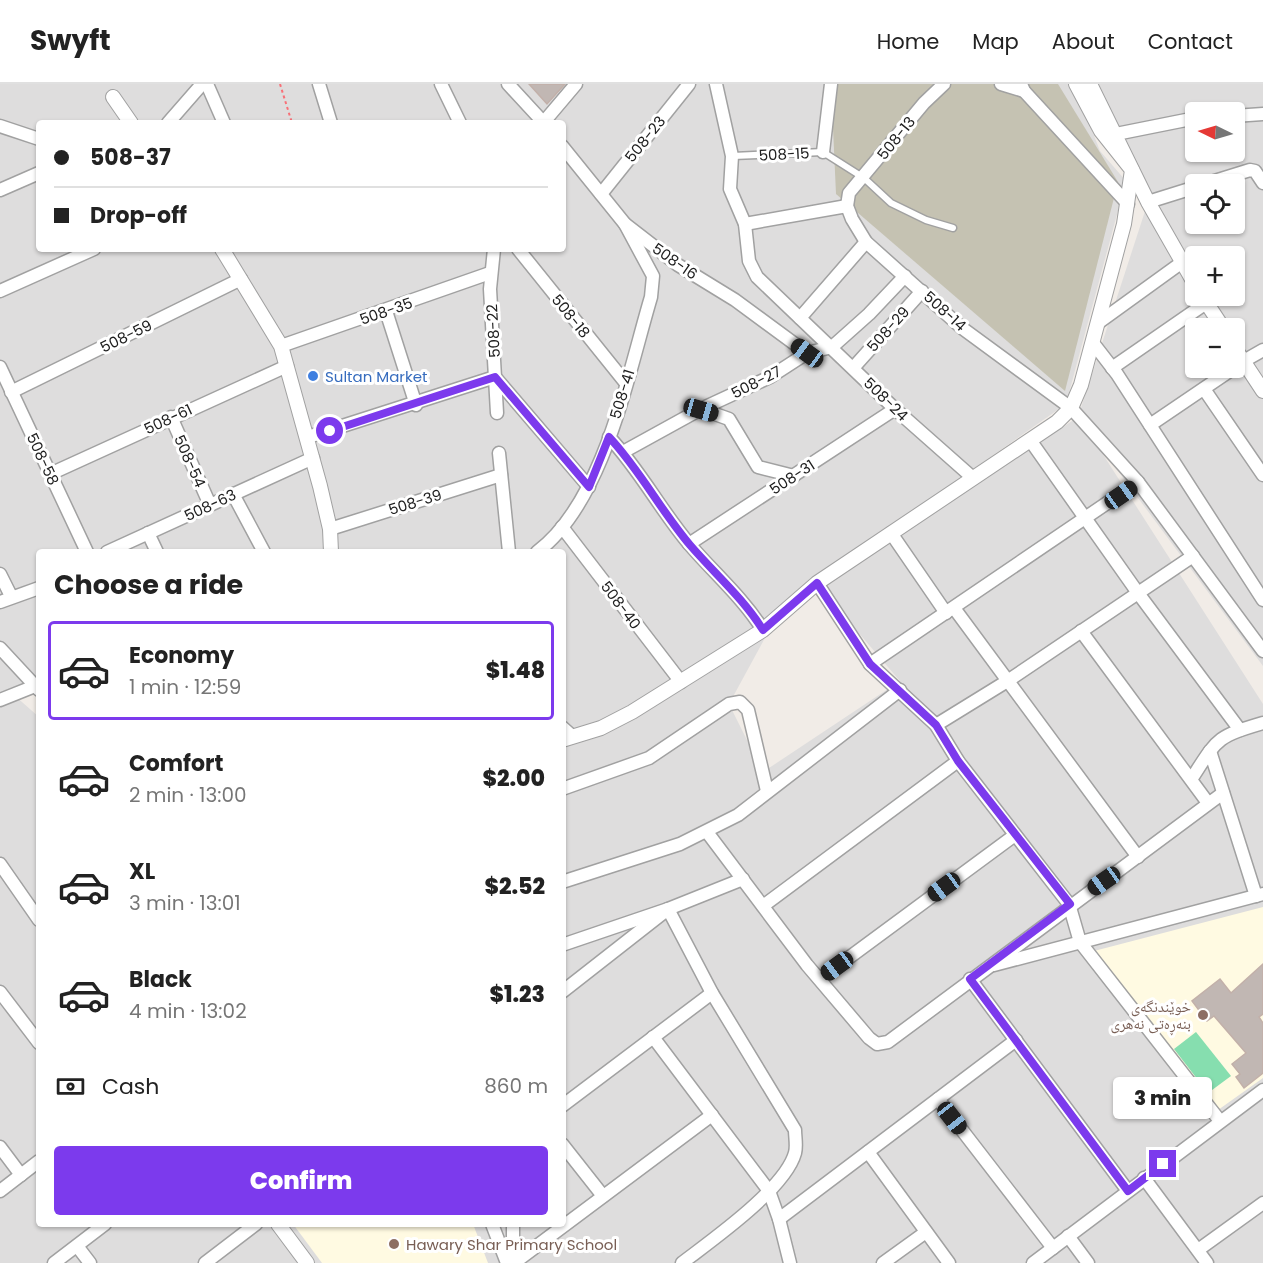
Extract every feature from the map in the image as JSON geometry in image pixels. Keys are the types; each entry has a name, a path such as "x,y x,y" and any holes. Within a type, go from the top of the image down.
{"street":[{"path":"171,120 204,84 222,120"},
{"path":"319,84 331,120"},
{"path":"441,84 459,120"},
{"path":"508,84 540,120"},
{"path":"546,120 576,84"},
{"name":"508-23","path":"602,194 689,84"},
{"name":"508-24","path":"716,84 732,156 730,189 746,224 749,261 757,277 854,367 895,409 973,478"},
{"path":"823,152 831,84"},
{"name":"508-13","path":"848,206 849,193 864,178 924,103 944,84"},
{"path":"1001,84 1022,88 1128,204"},
{"path":"566,734 608,725 763,630 817,583 1057,422 1071,408 1078,393 1093,343 1128,204 1132,170 1101,131 1076,84"},
{"path":"1090,84 1148,202 1185,269"},
{"path":"113,97 128,120"},
{"path":"1245,115 1263,114"},
{"path":"1116,134 1185,120"},
{"path":"0,126 36,138"},
{"name":"508-16","path":"566,151 625,224 678,265 735,300 807,353"},
{"path":"1237,174 1250,170 1255,171 1263,183"},
{"path":"0,190 36,173"},
{"path":"1148,202 1185,190"},
{"path":"746,224 848,206"},
{"name":"508-14","path":"848,206 866,242 962,328 1071,408 1138,482 1263,651"},
{"name":"508-41","path":"540,549 562,527 589,487 609,437 651,297 653,276 625,224"},
{"path":"800,318 866,242"},
{"path":"0,291 87,252"},
{"path":"228,252 241,279 281,346 308,437 330,529 331,549"},
{"name":"508-22","path":"494,252 490,273 497,414"},
{"name":"508-18","path":"520,252 625,382"},
{"path":"1098,323 1181,263"},
{"name":"508-35","path":"281,346 490,273"},
{"name":"508-27","path":"623,452 701,410 770,377 807,353 832,347 869,314 905,276"},
{"name":"508-59","path":"11,392 241,279"},
{"name":"508-29","path":"854,367 922,291"},
{"path":"1112,368 1195,306"},
{"path":"386,311 416,405"},
{"path":"1093,343 1150,425 1263,600"},
{"path":"1245,360 1263,350"},
{"name":"508-61","path":"50,474 287,366"},
{"name":"508-58","path":"1,370 86,549"},
{"path":"1245,373 1263,391"},
{"path":"308,437 416,405 495,377 589,487"},
{"path":"1150,425 1219,378"},
{"path":"1204,389 1263,475"},
{"name":"508-31","path":"689,544 895,409"},
{"path":"701,410 729,419 758,467 794,476"},
{"name":"508-54","path":"171,417 210,505"},
{"path":"609,437 623,452 689,544 750,610 763,630"},
{"path":"1030,440 1138,593 1240,730"},
{"path":"499,453 509,549"},
{"name":"508-63","path":"113,549 313,458"},
{"name":"508-39","path":"330,529 501,475"},
{"path":"870,664 1087,519 1138,482"},
{"path":"233,494 262,549"},
{"name":"508-40","path":"562,527 681,682"},
{"path":"148,533 156,549"},
{"path":"891,533 950,610 1009,680 1137,857"},
{"path":"936,725 1009,680 1193,556"},
{"path":"0,574 5,599 36,594"},
{"path":"817,583 870,664 936,725 958,761 1070,904 1080,942 1220,1120"},
{"path":"1081,631 1192,778 1208,803"},
{"path":"0,648 36,687"},
{"path":"0,700 36,688"},
{"path":"566,881 707,832 738,815 900,690"},
{"path":"566,788 649,758 729,704 740,702 748,710 767,791"},
{"path":"1192,778 1224,735 1263,723"},
{"path":"987,967 1259,895 1210,751"},
{"path":"763,906 958,761"},
{"path":"707,832 820,979 869,1038 878,1044 888,1042 1070,904 1223,793"},
{"path":"820,979 1015,835"},
{"path":"0,864 36,916"},
{"path":"566,944 668,909 743,879"},
{"path":"566,989 668,909"},
{"path":"668,909 712,993 795,1130 795,1153 782,1178 694,1259 682,1263"},
{"path":"970,979 1128,1191"},
{"path":"0,992 36,1040"},
{"path":"566,1103 712,993"},
{"path":"653,1037 769,1191 790,1263"},
{"path":"779,1219 1016,1040"},
{"path":"1033,1263 1220,1120 1263,1090"},
{"path":"938,1099 1053,1248"},
{"path":"566,1224 712,1115"},
{"path":"0,1147 21,1176"},
{"path":"566,1149 603,1196"},
{"path":"868,1152 949,1263"},
{"path":"0,1191 36,1164"},
{"path":"1144,1178 1207,1263"},
{"path":"1198,1250 1263,1203"},
{"path":"54,1263 101,1227"},
{"path":"205,1263 252,1227"},
{"path":"280,1227 307,1263"},
{"path":"493,1227 507,1263"},
{"path":"513,1227 513,1263"},
{"path":"513,1263 561,1227"},
{"path":"883,1263 926,1232"},
{"path":"1068,1236 1088,1263"},
{"path":"76,1246 90,1263"}],"lane":[{"name":"508-15","path":"732,156 823,152 864,178 891,203 926,220 952,228"}],"path":[{"path":"280,84 291,120"}],"shaded area":[{"path":"0,84 1074,84 1100,151 1126,181 1066,404 785,601 729,704 763,772 900,681 821,589 1078,417 1148,202 1077,84 1263,84 1263,666 1086,428 1263,704 1263,1263 0,1263"},
{"path":"831,84 1058,84 1118,182 1065,391 836,194"},
{"name":"خوێندنگەی بنەڕەتی نەهری","path":"1263,907 1263,1078 1218,1110 1094,951"},
{"name":"Hawary Shar Primary School","path":"295,1227 474,1227 488,1263 322,1263"}],"green space":[{"path":"1196,1032 1231,1076 1208,1093 1174,1049"}],"building":[{"path":"529,84 565,84 547,104"},
{"path":"1263,964 1263,1014 1259,1017 1263,1023 1263,1073 1244,1088 1236,1077 1240,1074 1232,1064 1246,1053 1214,1016 1207,1021 1192,1001 1220,979 1231,993"}],"place":[{"name":"Sultan Market","path":"313,376"},
{"name":"خوێندنگەی بنەڕەتی نەهری","path":"1203,1015"},
{"name":"Hawary Shar Primary School","path":"394,1244"}],"route":[{"path":"330,431 416,405 495,377 589,487 609,437 623,452 689,544 750,610 763,630 790,609 817,583 870,664 936,725 958,761 1070,904 970,979 1128,1191 1163,1164"}]}
